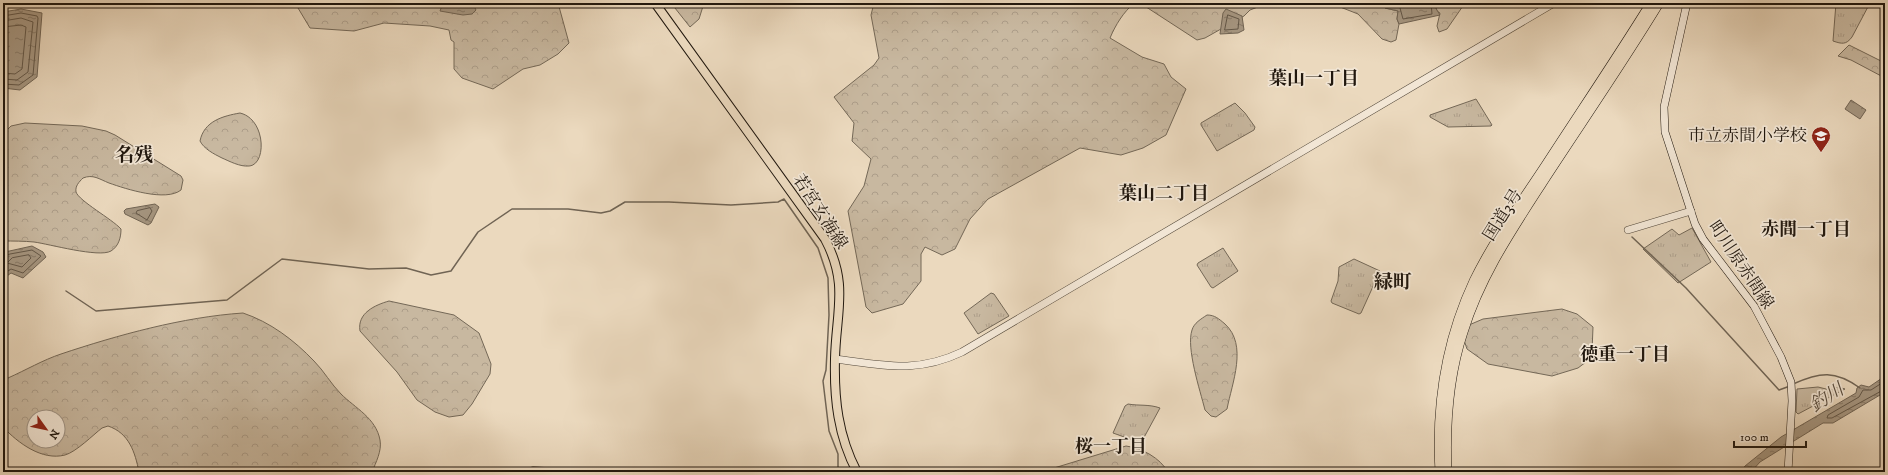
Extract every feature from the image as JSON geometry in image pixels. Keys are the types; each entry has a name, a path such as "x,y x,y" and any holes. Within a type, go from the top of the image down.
{"highway":[{"name":"国道3号","path":"1440,472 1439,428 1442,386 1453,338 1474,281 1507,224 1651,3"},
{"name":"国道3号","path":"1447,472 1447,423 1453,368 1468,316 1483,280 1513,229 1659,3"}],"main road":[{"name":"若宮玄海線","path":"655,3 829,247 836,263 840,282 840,313 835,359 835,396 840,428 857,472"}],"street":[{"path":"835,359 907,367 938,362 957,354 1554,3"},
{"name":"町川原赤間線","path":"1687,3 1665,99 1663,121 1690,211 1703,238 1754,306 1781,357 1791,382 1793,391 1788,472"},
{"path":"1628,230 1690,211"}],"green space":[{"path":"295,3 443,3 442,5 471,6 467,3 558,3 569,43 558,54 540,65 523,69 493,89 462,78 454,69 454,42 451,40 449,30 430,26 384,23 354,31 310,28"},
{"path":"671,3 704,3 699,19 690,27"},
{"path":"874,3 1134,3 1120,19 1110,38 1142,57 1164,64 1171,77 1186,89 1166,135 1143,148 1121,155 1080,148 988,199 970,219 955,249 942,255 925,247 921,254 921,281 903,304 872,313 866,307 848,211 864,186 871,159 852,141 854,123 834,97 874,65 879,58 871,15"},
{"path":"1140,3 1268,3 1250,10 1244,16 1205,38 1197,40"},
{"path":"1330,3 1385,3 1385,8 1398,11 1397,19 1399,24 1396,40 1391,42 1382,39 1358,14"},
{"path":"1435,3 1465,3 1447,29 1439,32 1437,26 1440,13 1437,11"},
{"path":"1836,3 1870,3 1852,37 1844,43 1833,41"},
{"path":"1849,45 1885,63 1885,78 1851,60 1838,56"},
{"path":"1476,99 1492,125 1491,126 1448,127 1430,117 1430,115"},
{"path":"1235,103 1245,113 1255,127 1254,130 1217,151 1201,123"},
{"path":"240,113 249,117 255,124 261,141 259,158 255,164 249,166 238,165 213,153 200,141 202,134 210,124 221,118"},
{"path":"25,123 82,126 106,131 115,135 181,176 183,180 181,190 166,195 156,195 125,188 93,177 83,178 76,188 78,196 121,229 121,235 116,247 105,253 85,252 34,242 3,241 5,132 11,126"},
{"path":"1692,228 1711,262 1678,283 1643,249 1672,229 1679,235"},
{"path":"1223,248 1238,271 1213,288 1197,265"},
{"path":"1354,259 1380,271 1361,313 1359,314 1332,303 1331,301 1338,281 1339,267"},
{"path":"991,293 994,294 1009,316 978,334 964,313"},
{"path":"389,301 454,315 479,333 491,364 490,374 472,404 463,415 449,417 435,412 417,400 397,372 360,331 361,319 364,315 378,305"},
{"path":"1562,309 1577,314 1593,327 1592,352 1586,362 1578,368 1552,376 1488,364 1467,349 1463,337 1469,325 1483,319"},
{"path":"243,313 263,321 281,332 298,346 314,361 341,394 370,419 378,432 380,448 372,472 139,472 133,451 126,438 115,429 108,426 102,428 84,443 65,455 48,455 31,449 66,449 66,409 26,409 26,446 3,427 3,386 8,378 54,356 105,340 197,318"},
{"path":"1207,315 1219,319 1225,324 1232,333 1236,342 1237,353 1235,376 1227,409 1216,417 1211,416 1205,410 1194,369 1191,347 1192,330 1194,325"},
{"path":"1818,387 1830,390 1838,387 1845,389 1798,414 1796,412 1797,389"},
{"path":"1128,404 1160,408 1141,443 1113,433 1125,406"},
{"path":"1126,446 1150,454 1165,467 1168,472 1041,472"}],"water":[{"path":"443,3 467,3 474,6 476,10 472,14 463,15 440,11"},
{"path":"1385,3 1435,3 1435,7 1440,15 1399,24 1397,19 1398,11 1385,8"},
{"path":"21,9 42,13 37,77 20,90 3,88 3,12"},
{"path":"1226,9 1242,16 1244,30 1238,33 1220,34 1223,13"},
{"path":"1851,100 1866,110 1860,119 1845,109"},
{"path":"155,204 159,207 151,223 148,225 125,214 124,211 126,209"},
{"path":"32,246 43,252 46,257 23,278 11,273 3,279 3,255 5,252"},
{"path":"1885,376 1885,392 1833,423 1823,423 1760,462 1751,472 1741,472 1745,466 1781,437 1856,393 1857,388 1861,385 1869,387"}],"waterway":[{"path":"66,291 96,311 227,300 282,259 369,269 406,268 431,275 451,271 478,232 512,209 568,209 601,213 610,211 625,202 669,202 731,205 778,202 784,199 818,248 828,278 829,315 826,370 823,381 829,431 838,454 838,472"},
{"path":"1632,237 1686,288 1779,390 1790,386"},
{"name":"釣川","path":"1793,384 1811,377 1827,375 1843,378 1860,388"},
{"path":"518,472 533,467 606,472"}],"place":[{"name":"市立赤間小学校","path":"1821,153"}],"district":[{"name":"葉山一丁目","path":"1314,79"},
{"name":"名残","path":"134,155"},
{"name":"葉山二丁目","path":"1164,194"},
{"name":"赤間一丁目","path":"1806,230"},
{"name":"緑町","path":"1393,282"},
{"name":"徳重一丁目","path":"1625,355"},
{"name":"桜一丁目","path":"1111,447"}]}
